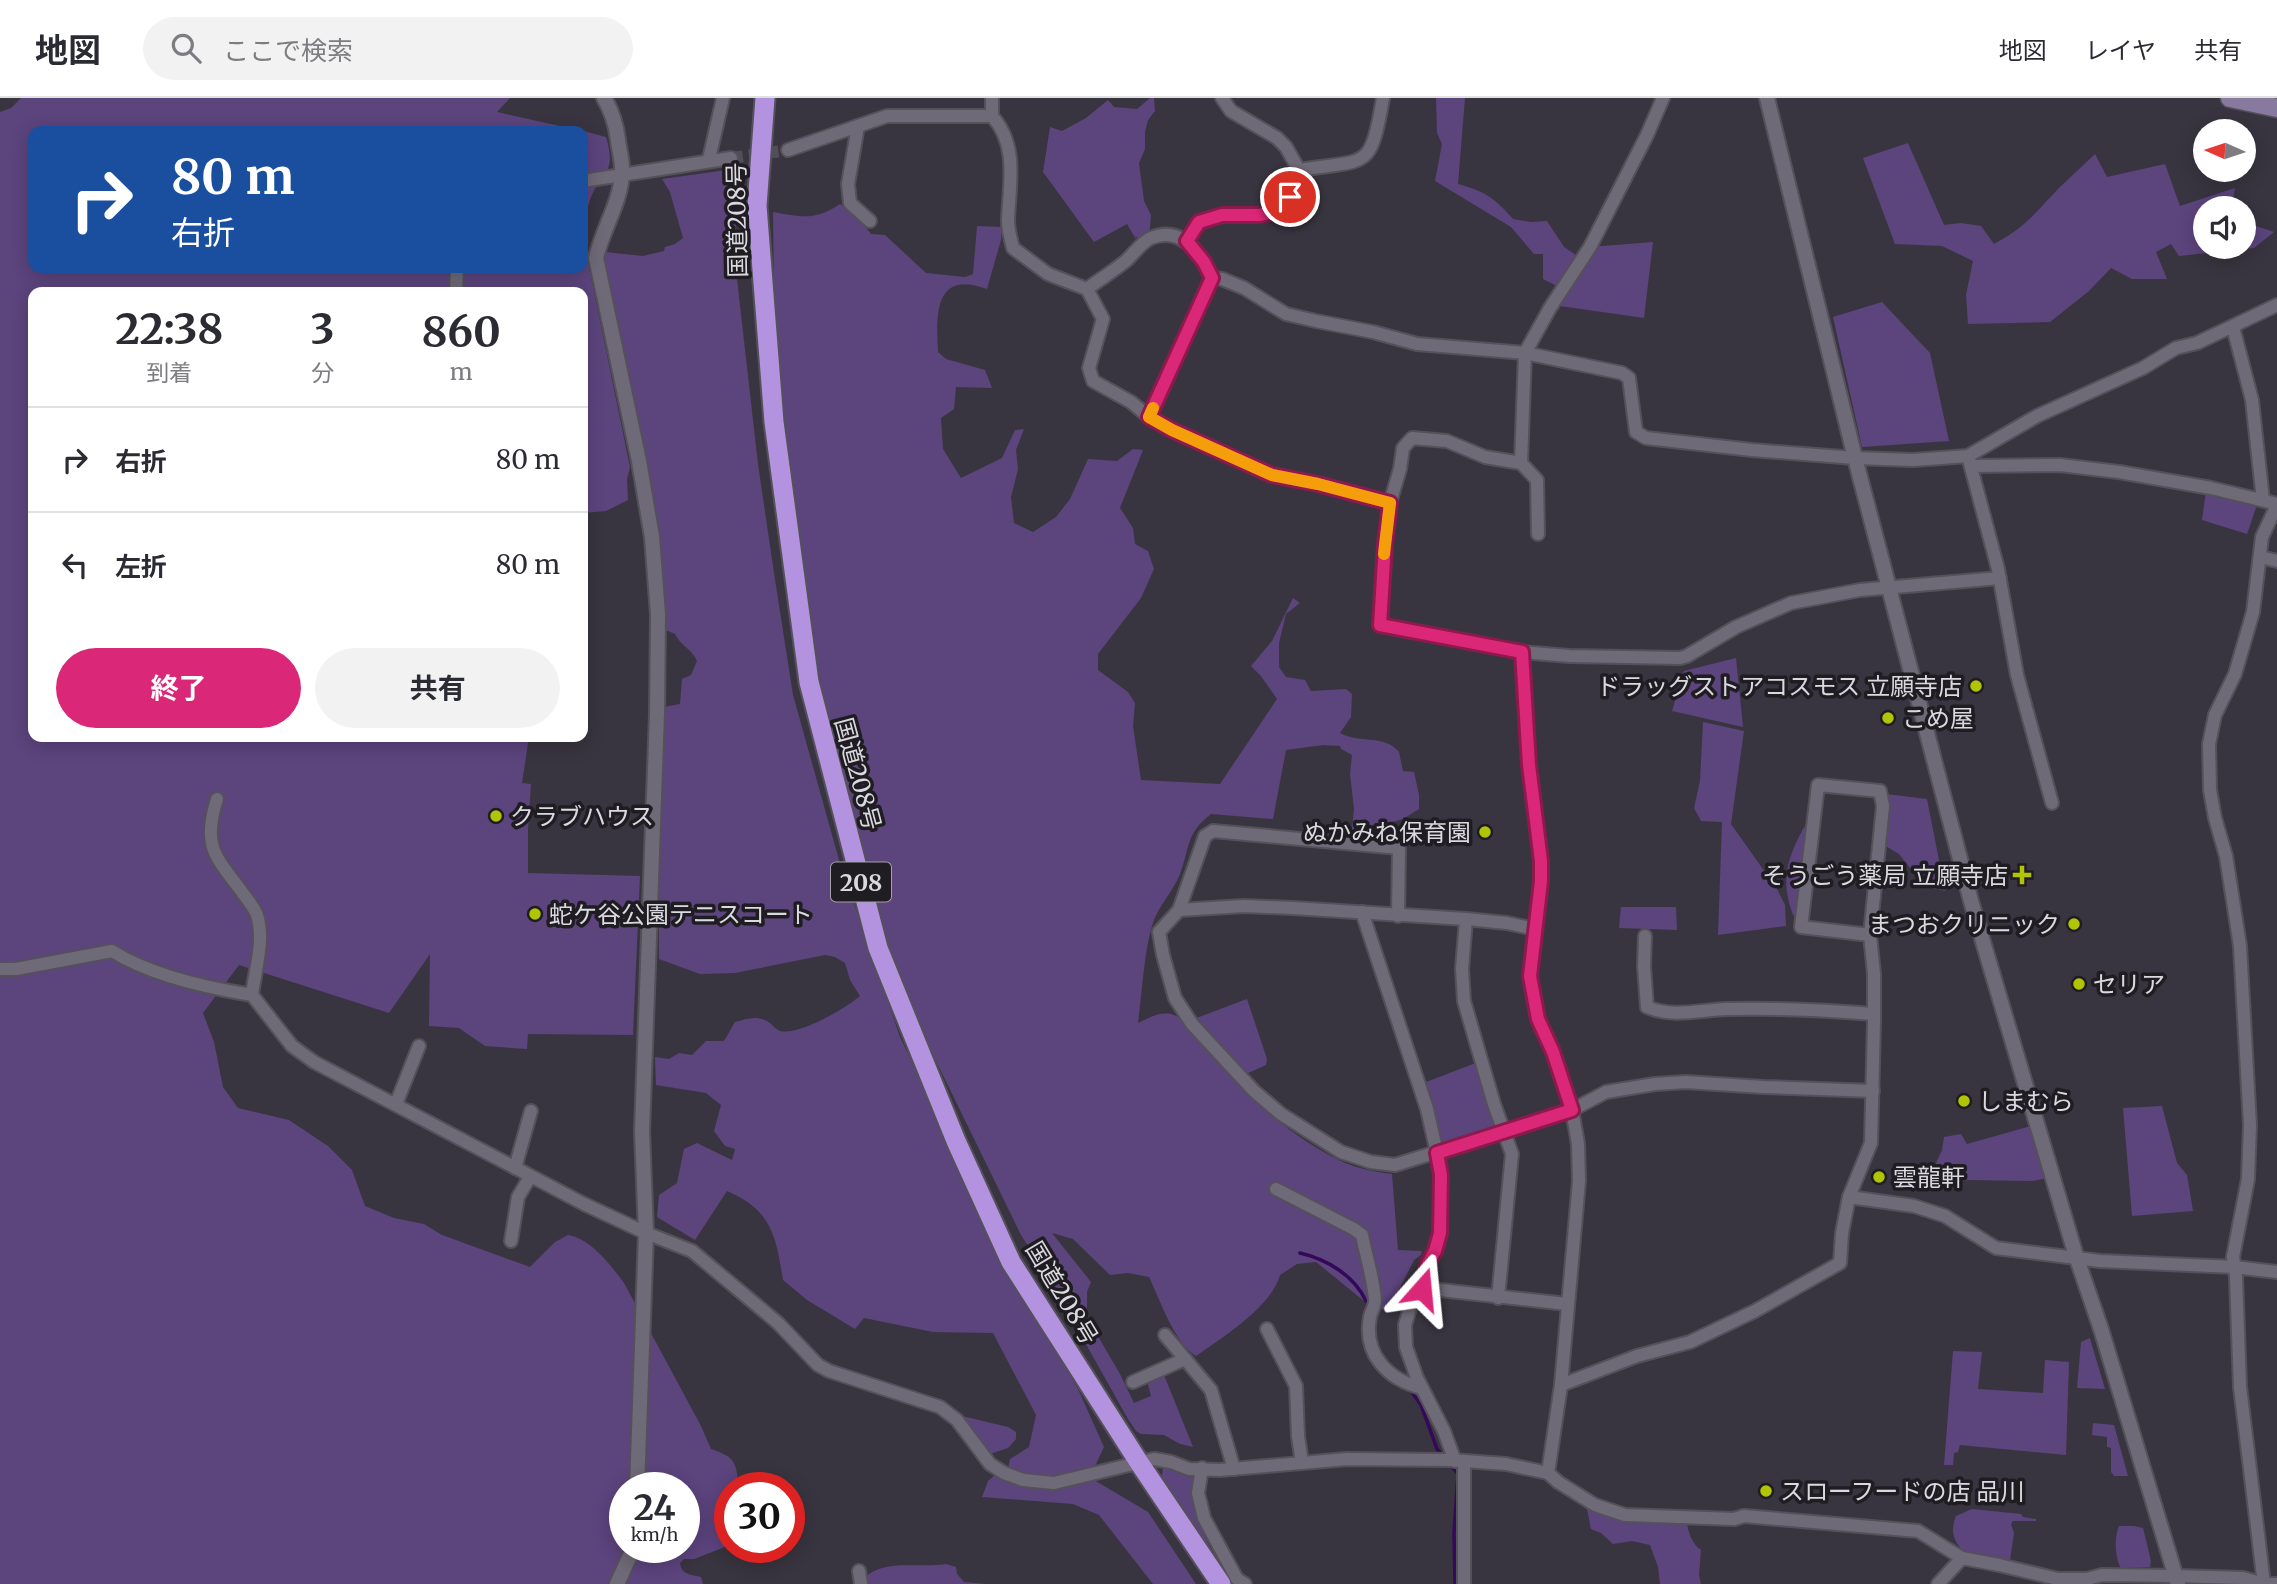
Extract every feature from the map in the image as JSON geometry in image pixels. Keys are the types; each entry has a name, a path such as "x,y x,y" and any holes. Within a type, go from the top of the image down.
{"highway":[{"name":"国道208号","path":"765,98 757,206 774,422 808,682 878,948 956,1141 1012,1262 1140,1464 1221,1584"}],"main road":[{"path":"2230,98 2277,108"}],"street":[{"path":"604,98 610,107 617,130 622,173 616,200 599,242 596,258 639,461 652,537 658,614 642,1131 646,1233 638,1472"},
{"path":"709,159 723,98"},
{"path":"992,98 992,116"},
{"path":"1187,241 1199,222 1222,215 1259,215 1274,212 1290,197 1299,170 1286,147 1277,138 1231,111 1222,98"},
{"path":"1299,170 1359,161 1368,154 1377,135 1383,98"},
{"path":"1521,463 1525,353 1550,308 1590,247 1663,98"},
{"path":"1767,98 1888,589 1971,901 2076,1256 2101,1329 2177,1580"},
{"path":"788,150 887,116 992,116 1001,125 1012,163 1008,223 1013,248 1048,274 1087,289 1102,319 1089,368 1093,381 1131,402 1149,417 1172,430 1272,475 1390,503"},
{"path":"858,126 848,184 850,203 870,220"},
{"path":"588,180 709,159 731,158"},
{"path":"1087,289 1125,262 1149,239 1174,235 1187,241 1204,262 1212,278"},
{"path":"1212,278 1244,288 1286,314 1316,321 1417,344 1525,353 1622,373 1629,378 1636,432 1646,438 1855,458 2060,465 2119,472 2277,505 2262,537 2253,612 2235,674 2215,715 2209,744 2212,799 2226,856 2240,946 2250,1125 2248,1179 2233,1257 2240,1387 2264,1584"},
{"path":"1149,417 1212,278"},
{"path":"1970,461 2037,416 2143,368 2176,348 2197,343 2277,305"},
{"path":"2233,327 2252,400 2263,500"},
{"path":"1538,534 1537,480 1521,463 1485,457 1447,441 1412,438 1404,448 1401,470 1390,503 1380,625 1522,652 1569,656 1680,658 1736,627 1791,603 1860,590 2000,579"},
{"path":"1970,461 2000,579 2017,675 2052,803"},
{"path":"2260,557 2277,561"},
{"path":"1522,652 1529,765 1541,861 1530,976 1538,1019 1553,1052 1572,1110 1578,1144 1579,1181 1561,1385 1548,1473"},
{"path":"1561,1385 1637,1356 1690,1342 1755,1311 1840,1263 1849,1197 1871,1143 1874,974 1871,935 1883,806 1881,792 1818,785 1801,927 1871,935"},
{"path":"217,799 210,830 214,849 222,869 256,912 261,937 252,995"},
{"path":"1398,916 1398,848 1213,831 1205,836 1180,911 1159,932 1175,998 1192,1024 1254,1091 1281,1114 1341,1152 1361,1159 1395,1165 1572,1110 1606,1092 1686,1082 1872,1091"},
{"path":"1180,911 1244,906 1466,919 1535,929"},
{"path":"1362,912 1427,1109 1441,1175 1440,1233 1435,1251 1427,1265 1422,1289 1413,1298 1405,1325 1406,1347 1422,1388 1457,1461 1464,1584"},
{"path":"1466,919 1462,969 1464,1002 1511,1154 1498,1298"},
{"path":"1645,936 1647,1007 1657,1011 1674,1013 1729,1009 1874,1014"},
{"path":"0,969 16,969 112,951 132,964 216,989 252,995 292,1046 314,1062 530,1177 646,1233 692,1251 778,1323 818,1365 940,1407 957,1420 990,1464 1023,1480 1054,1483 1154,1459 1189,1469 1234,1469 1346,1459 1506,1464 1548,1473 1595,1505 1625,1515 1734,1519 1744,1516 1918,1531 1962,1559 1999,1564 2058,1579 2087,1579 2102,1575 2177,1580 2244,1578 2264,1584 2277,1584"},
{"path":"396,1104 419,1046"},
{"path":"514,1168 531,1111"},
{"path":"511,1241 518,1197 530,1177"},
{"path":"1276,1189 1354,1229 1362,1236 1375,1303 1370,1316 1370,1344 1386,1372 1407,1385 1422,1388"},
{"path":"1849,1197 1914,1206 1945,1216 1997,1248 2025,1253 2076,1256 2100,1261 2234,1267 2277,1272"},
{"path":"1422,1289 1567,1304"},
{"path":"1267,1329 1296,1387 1302,1463"},
{"path":"1166,1335 1211,1390 1234,1469"},
{"path":"1133,1382 1185,1359"},
{"path":"1202,1468 1198,1493 1204,1518 1237,1579 1245,1584"},
{"path":"1938,1584 1962,1559"},
{"path":"617,1584 627,1563"}],"shaded area":[{"path":"21,98 510,98 497,112 560,126 28,126 28,273 588,273 588,263 630,467 627,479 628,500 606,511 588,513 588,287 28,287 28,742 528,742 522,783 531,784 528,873 640,876 633,1035 528,1034 527,1049 485,1046 459,1028 429,1026 430,954 389,1013 239,965 203,1013 214,1042 223,1087 238,1108 289,1120 328,1146 352,1170 365,1206 394,1218 424,1224 442,1235 530,1267 555,1242 568,1235 592,1247 606,1261 624,1283 711,1449 730,1458 736,1472 714,1472 714,1551 700,1557 700,1472 609,1472 609,1563 680,1563 685,1572 701,1577 703,1584 0,1584 0,112 11,108"},
{"path":"1150,98 1154,98 1155,111 1148,120 1145,149 1139,163 1144,201 1151,215 1149,239 1142,244 1135,235 1137,241 1127,224 1094,242 1043,172 1050,127 1062,131 1086,118 1108,100 1114,107 1137,109"},
{"path":"1436,98 1465,98 1458,184 1488,196 1513,219 1547,221 1564,247 1582,259 1590,247 1653,242 1644,318 1553,305 1563,289 1543,279 1543,254 1534,254 1511,227 1435,181 1442,144 1437,133"},
{"path":"588,132 606,137 610,160 606,173 588,206"},
{"path":"1908,143 1944,225 1961,223 1981,226 1994,244 2029,220 2095,154 2107,177 2165,164 2180,206 2193,202 2193,255 2179,256 2171,244 2156,252 2167,279 2132,279 2111,268 2089,291 2050,322 1968,324 1966,295 1973,261 1942,246 1895,244 1863,158"},
{"path":"734,169 737,279 758,464 793,695 839,860 900,1037 1040,1324 1078,1389 1104,1447 1094,1468 1041,1478 1020,1474 1008,1468 1010,1459 1029,1447 1036,1415 993,1333 933,1332 864,1318 855,1329 807,1300 783,1280 774,1238 763,1216 754,1207 727,1191 695,1240 657,1217 659,1195 677,1183 684,1149 697,1143 732,1160 735,1149 725,1146 714,1131 721,1105 706,1093 656,1085 655,1057 669,1059 679,1053 692,1055 706,1041 724,1041 735,1022 747,1019 763,1019 780,1031 799,1029 834,1014 860,996 850,980 845,963 825,955 735,973 700,974 659,959 658,712 664,707 680,704 682,679 691,675 697,661 675,634 661,628 607,302 603,255 605,252 643,256 664,251 665,247 683,238 670,192 662,179"},
{"path":"2235,188 2234,196 2211,196"},
{"path":"840,204 858,217 871,234 885,235 926,273 965,277 973,274 977,226 1002,227 987,289 970,284 957,285 948,290 939,311 937,338 938,352 946,359 985,370 992,388 956,387 954,409 941,418 943,449 961,478 1002,458 1015,430 1024,429 1016,450 1018,469 1011,497 1014,523 1033,532 1056,517 1070,499 1088,459 1117,461 1133,449 1143,450 1120,508 1133,528 1135,544 1148,551 1154,569 1141,598 1098,654 1098,670 1128,692 1135,703 1133,726 1141,780 1220,784 1277,699 1251,666 1272,641 1293,598 1300,603 1286,614 1279,643 1279,667 1286,677 1305,680 1311,691 1346,689 1352,694 1351,717 1340,733 1393,746 1399,752 1403,771 1414,772 1419,809 1403,819 1373,827 1351,838 1354,809 1350,774 1352,755 1340,746 1323,745 1286,750 1273,819 1211,814 1203,821 1193,834 1180,874 1152,926 1138,1023 1164,1013 1181,1019 1247,1094 1278,1121 1312,1145 1345,1163 1392,1174 1398,1250 1422,1251 1414,1260 1388,1312 1364,1301 1316,1262 1297,1264 1280,1275 1275,1287 1257,1310 1196,1356 1175,1332 1149,1277 1128,1273 1110,1275 1073,1239 1052,1233 1091,1282 1087,1292 1087,1313 1134,1403 1151,1396 1146,1377 1164,1375 1193,1447 1180,1444 1164,1435 1141,1434 1128,1419 1050,1280 1021,1235 914,1016 884,932 836,757 821,688 802,568 780,380 774,293 773,212 808,216 823,213"},
{"path":"2256,226 2274,232 2256,246"},
{"path":"1882,302 1930,353 1949,441 1862,447 1833,317"},
{"path":"2206,491 2257,505 2247,534 2202,520"},
{"path":"1736,658 1743,727 1672,711 1684,671"},
{"path":"1703,722 1744,731 1731,824 1777,889 1785,905 1786,926 1718,935 1722,822 1701,821 1694,808 1700,781"},
{"path":"1886,794 1927,799 1945,891 1924,886 1899,854 1884,845"},
{"path":"1804,827 1808,829 1797,917 1793,915 1789,902 1786,880 1793,849"},
{"path":"1621,907 1676,907 1677,930 1619,928"},
{"path":"1247,999 1267,1059 1266,1065 1244,1075 1191,1020"},
{"path":"1477,1064 1496,1125 1440,1147 1421,1084"},
{"path":"2162,1106 2177,1163 2187,1175 2193,1211 2132,1216 2123,1108"},
{"path":"2031,1126 2048,1178 2032,1181 1955,1182 1933,1170 1942,1150 1944,1137 1961,1134 1967,1144"},
{"path":"2090,1338 2105,1389 2077,1388 2081,1342"},
{"path":"1953,1351 1982,1352 1978,1389 2043,1393 2045,1360 2069,1362 2066,1455 1960,1445 1958,1452 1954,1453 1953,1465 1944,1465"},
{"path":"962,1416 1008,1427 1016,1432 1016,1439 1008,1448 990,1454"},
{"path":"2093,1423 2114,1425 2128,1476 2114,1476 2111,1472 2111,1448 2107,1447 2107,1437 2092,1435"},
{"path":"1163,1467 1202,1478 1201,1527 1212,1552 1234,1584 1224,1584 1161,1484"},
{"path":"995,1475 1008,1482 1047,1489 1094,1480 1148,1512 1196,1584 1153,1584 1099,1515 1073,1504 982,1497 988,1481"},
{"path":"1587,1509 1620,1520 1687,1522 1691,1538 1701,1550 1701,1584 1660,1584 1658,1567 1650,1545 1632,1541 1613,1544 1601,1533 1591,1529"},
{"path":"1972,1509 2021,1514 2036,1521 2013,1521 2011,1524 2014,1533 2010,1560 1964,1552 1955,1540 1953,1527 1956,1516"},
{"path":"2119,1526 2143,1528 2150,1567 2121,1568 2116,1548"},
{"path":"946,1564 956,1567 957,1574 964,1582 986,1584 859,1584 867,1575 887,1567"}],"waterway":[{"path":"1300,1253 1320,1259 1347,1276 1366,1301"},
{"path":"1408,1387 1421,1405 1437,1449 1444,1457"},
{"path":"1449,1463 1458,1474 1454,1533 1455,1584"}],"tunnel":[{"path":"731,158 788,150"}],"slow traffic":[{"path":"1153,408 1149,417 1172,430 1272,475 1390,503 1384,554"}],"place":[{"name":"ドラッグストアコスモス 立願寺店","path":"1976,686"},
{"name":"こめ屋","path":"1888,718"},
{"name":"クラブハウス","path":"496,816"},
{"name":"ぬかみね保育園","path":"1485,832"},
{"name":"そうごう薬局 立願寺店","path":"2022,875"},
{"name":"蛇ケ谷公園テニスコート","path":"535,914"},
{"name":"まつおクリニック","path":"2074,924"},
{"name":"セリア","path":"2079,984"},
{"name":"しまむら","path":"1964,1101"},
{"name":"雲龍軒","path":"1879,1177"},
{"name":"スローフードの店 品川","path":"1766,1491"}],"route":[{"path":"1290,197 1274,212 1259,215 1222,215 1199,222 1187,241 1204,262 1212,278 1149,417 1272,475 1390,503 1380,625 1522,652 1529,765 1541,861 1530,976 1538,1019 1553,1052 1572,1110 1437,1153 1441,1175 1440,1233 1435,1251 1427,1265 1422,1289"}]}
